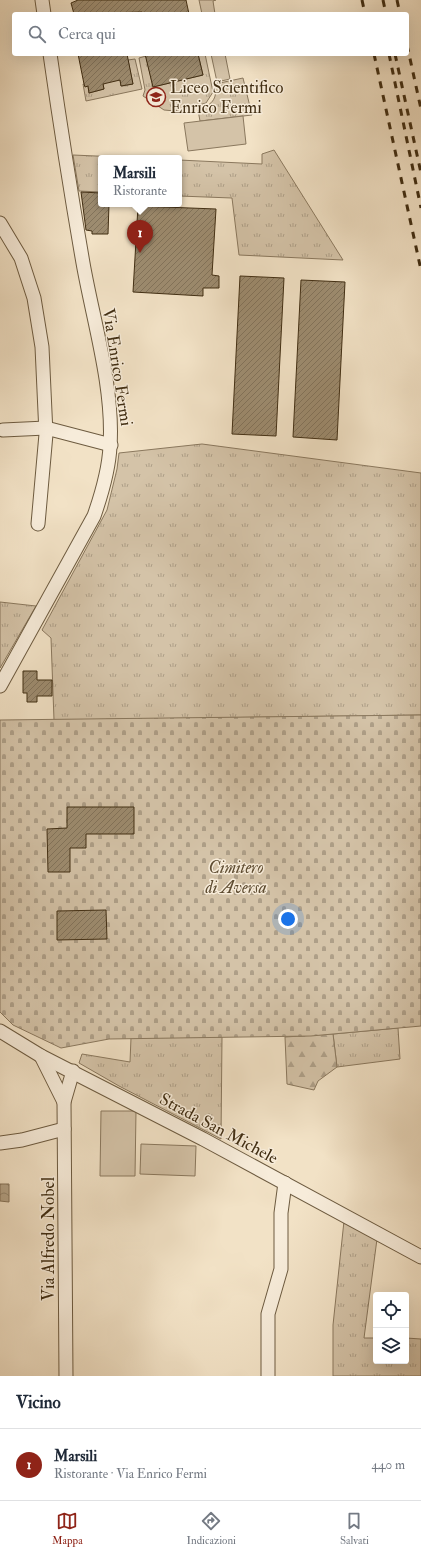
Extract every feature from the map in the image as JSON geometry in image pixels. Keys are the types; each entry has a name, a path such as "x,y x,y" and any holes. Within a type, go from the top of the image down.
{"street":[{"path":"42,0 44,12"},
{"name":"Via Enrico Fermi","path":"0,686 94,516 104,490 110,445 110,423 105,376 78,236 50,56"},
{"path":"0,224 21,258 34,298 42,347 46,428 38,524"},
{"path":"3,430 46,428 110,445"},
{"name":"Strada San Michele","path":"0,1031 41,1056 73,1071 421,1257"},
{"name":"Via Alfredo Nobel","path":"41,1056 64,1102"},
{"name":"Via Alfredo Nobel","path":"66,1376 64,1102 73,1071"},
{"path":"0,1143 22,1140 64,1129"},
{"path":"268,1376 268,1314 280,1269 281,1213 285,1184"}],"green space":[{"path":"199,0 216,0 213,1 215,12 202,12"},
{"path":"146,56 153,87 203,75 198,56 205,56 213,92 206,103 175,111 164,110 143,96 145,90 139,58"},
{"path":"211,56 225,56 230,79 217,82"},
{"path":"135,59 142,89 86,101 83,84 88,86 89,93 104,89 99,66 120,80 121,86 133,84 128,60"},
{"path":"243,78 252,115 200,121 198,110 210,104 214,98 216,90 215,84"},
{"path":"243,116 246,144 188,151 184,123"},
{"path":"274,150 343,260 239,255 232,198 182,196 182,160 262,164 262,154"},
{"path":"73,155 98,156 98,192 79,191"},
{"path":"202,444 421,473 421,715 54,720 51,638 42,630 107,510 117,469 119,453"},
{"path":"0,602 36,606 0,668"},
{"name":"Cimitero di Aversa","path":"421,715 421,1026 311,1036 109,1039 61,1048 13,1025 0,1012 0,720"},
{"path":"398,1028 400,1059 337,1067 333,1034"},
{"path":"333,1034 337,1067 318,1081 314,1090 287,1084 285,1037"},
{"path":"222,1037 221,1139 119,1086 79,1063 82,1054 130,1062 131,1038"},
{"path":"101,1111 136,1111 135,1176 100,1176"},
{"path":"141,1144 196,1146 195,1176 140,1174"},
{"path":"344,1221 377,1239 364,1338 373,1338 373,1364 409,1364 409,1338 421,1339 421,1376 333,1376 333,1325"}],"water":[{"path":"0,1184 9,1184 9,1202 0,1201"}],"building":[{"path":"78,0 186,0 189,12 73,12 71,3"},
{"path":"78,56 127,56 133,84 121,86 120,80 103,84 104,89 89,93 88,86 85,87"},
{"path":"145,56 198,56 203,75 153,87"},
{"path":"81,192 98,193 98,207 109,207 108,234 92,234 92,231 86,230"},
{"path":"138,207 216,209 212,275 219,276 219,288 203,288 203,296 133,292"},
{"path":"240,276 284,278 276,436 232,434"},
{"path":"301,280 345,282 337,440 293,437"},
{"path":"23,671 37,671 37,680 52,680 52,696 37,696 37,702 27,702 27,693 23,693"},
{"path":"67,807 134,807 134,834 86,834 86,848 70,848 70,872 48,872 47,829 67,828"},
{"path":"106,910 107,939 57,940 57,911"}],"railway":[{"path":"362,0 365,12"},
{"path":"383,0 386,12"},
{"path":"397,0 400,12"},
{"path":"409,54 421,109"},
{"path":"374,56 421,270"},
{"path":"389,56 421,208"},
{"path":"395,56 421,173"}],"place":[{"name":"Liceo Scientifico Enrico Fermi","path":"156,97"},
{"name":"Marsili","path":"140,253"}]}
